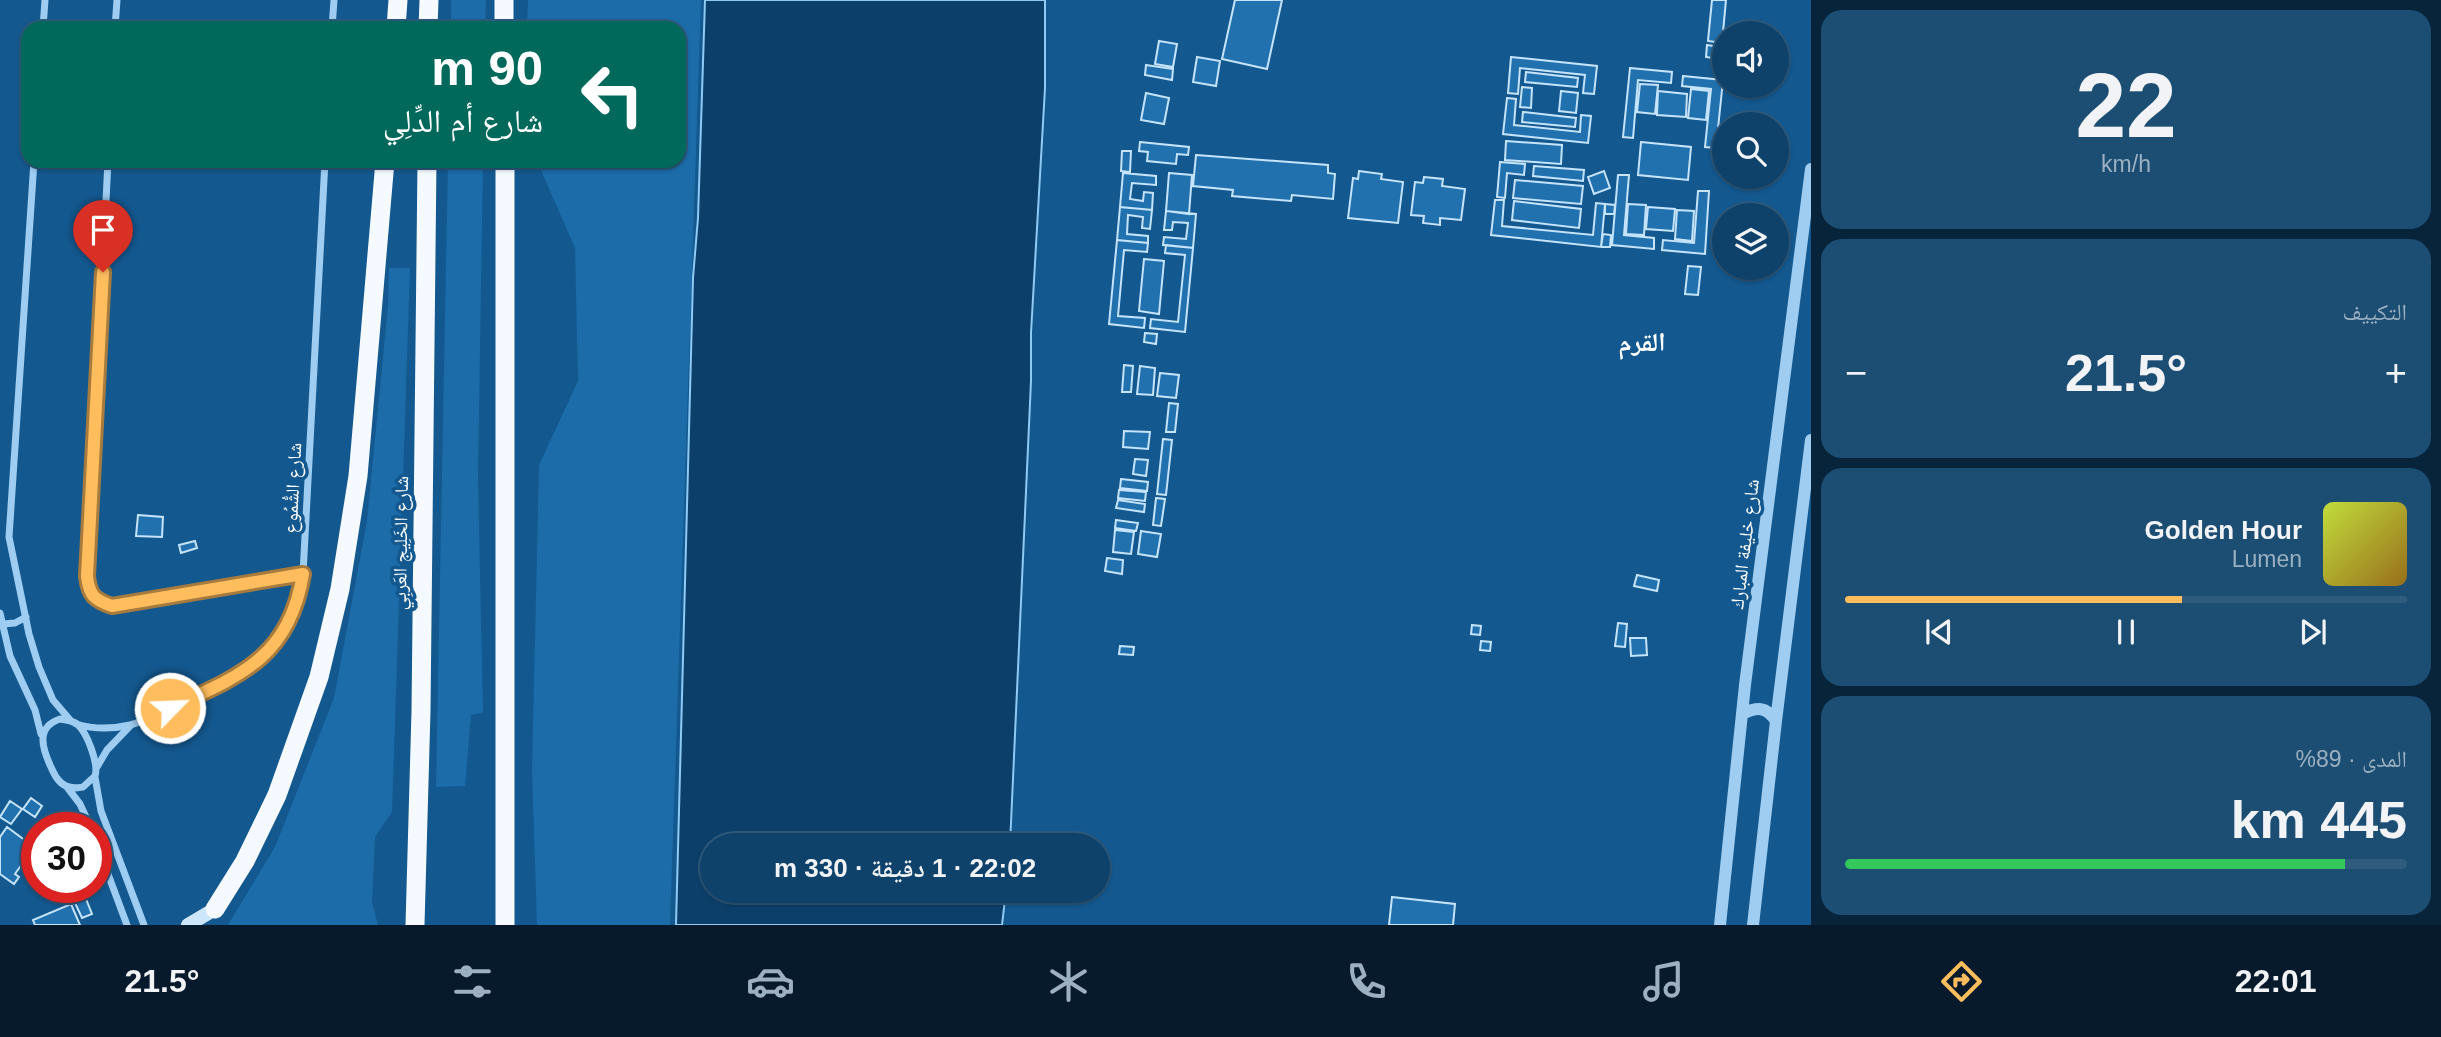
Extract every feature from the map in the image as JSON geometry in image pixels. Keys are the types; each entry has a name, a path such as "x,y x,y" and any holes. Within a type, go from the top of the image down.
{"highway":[{"path":"396,21 398,0"},
{"path":"428,21 429,0"},
{"path":"504,0 504,21"},
{"path":"211,917 245,861 278,795 319,677 340,589 358,475 384,168"},
{"name":"شارع الخَلِيج العَربِي","path":"415,925 421,711 427,168"},
{"path":"505,168 505,923"}],"main road":[{"path":"188,925 211,917"}],"street":[{"path":"44,21 45,0"},
{"path":"116,21 117,0"},
{"path":"332,21 334,0"},
{"path":"34,168 9,537 33,651 44,681 53,700 83,732 97,767 94,776 83,787 67,787"},
{"path":"108,168 87,576 89,591 96,601 112,606 303,574"},
{"name":"شارع الشُّمُوع","path":"74,722 102,728 131,725 227,682 258,661 272,647 289,620 303,574 324,168"},
{"name":"شارع خليفة المبارك","path":"1720,925 1742,714 1811,169"},
{"path":"1753,925 1811,440"},
{"path":"0,536 9,537"},
{"path":"0,613 9,656 35,710 43,749 55,776 67,787 84,812"},
{"path":"3,624 15,623 26,617"},
{"path":"1742,714 1757,708 1765,709 1776,721"},
{"path":"42,738 46,728 55,721 74,722"},
{"name":"شارع الشُّمُوع","path":"97,767 131,725"},
{"path":"94,776 101,811 144,925"},
{"path":"112,885 127,925"}],"shaded area":[{"path":"451,0 486,0 485,21 451,21"},
{"path":"528,0 701,0 670,925 537,925 532,771 539,465 578,381 575,248 540,168 686,168 686,21 527,21"},
{"path":"705,0 1045,0 1045,88 1031,333 1011,833 700,833 700,903 1005,903 1002,925 676,925 693,278 698,218"},
{"path":"448,168 483,168 478,478 483,713 471,715 465,786 436,787"},
{"path":"389,268 410,268 392,812 375,837 372,902 378,925 228,925 275,847 334,698 367,521 388,306"}],"building":[{"path":"1235,0 1282,0 1267,69 1222,59"},
{"path":"1712,0 1726,0 1724,21 1712,21 1712,42 1708,41"},
{"path":"1159,41 1177,44 1173,67 1155,64"},
{"path":"1707,45 1712,46 1712,58 1706,57"},
{"path":"1197,57 1220,61 1216,86 1193,82"},
{"path":"1511,57 1597,66 1594,94 1583,93 1585,75 1520,68 1518,94 1508,93"},
{"path":"1146,65 1173,69 1172,80 1145,75"},
{"path":"1630,68 1672,72 1671,83 1638,80 1633,138 1623,137"},
{"path":"1526,72 1578,78 1577,87 1525,82"},
{"path":"1683,76 1712,79 1712,98 1721,98 1720,112 1712,112 1712,148 1705,147 1711,89 1682,86"},
{"path":"1640,84 1658,85 1655,114 1637,112"},
{"path":"1522,87 1532,88 1531,108 1520,107"},
{"path":"1691,89 1709,91 1706,120 1688,118"},
{"path":"1561,91 1578,93 1576,113 1559,111"},
{"path":"1658,91 1687,94 1686,117 1657,115"},
{"path":"1146,93 1169,98 1164,124 1141,120"},
{"path":"1507,98 1516,99 1514,125 1580,132 1581,115 1591,116 1588,143 1503,134"},
{"path":"1523,112 1576,118 1575,127 1522,122"},
{"path":"1506,141 1562,145 1561,164 1505,160"},
{"path":"1140,142 1189,147 1188,155 1177,154 1176,164 1147,161 1148,152 1139,151"},
{"path":"1641,142 1691,147 1688,180 1638,175"},
{"path":"1122,151 1131,151 1130,172 1121,171"},
{"path":"1196,155 1328,165 1328,173 1335,174 1333,199 1292,195 1291,201 1232,196 1233,190 1193,186"},
{"path":"1500,162 1525,164 1524,175 1507,173 1505,198 1497,197"},
{"path":"1534,166 1584,170 1583,181 1533,176"},
{"path":"1359,171 1382,174 1381,179 1403,182 1398,223 1348,218 1353,178 1358,179"},
{"path":"1604,171 1610,188 1594,194 1588,177"},
{"path":"1123,173 1156,176 1156,185 1132,183 1130,199 1143,201 1144,192 1153,193 1152,210 1120,207"},
{"path":"1169,173 1192,175 1189,214 1166,211"},
{"path":"1618,175 1629,175 1624,235 1654,238 1654,249 1612,245"},
{"path":"1424,177 1443,179 1442,186 1465,189 1461,220 1440,218 1440,225 1423,223 1424,216 1411,215 1415,182 1423,183"},
{"path":"1515,180 1583,186 1581,204 1513,198"},
{"path":"1698,191 1709,191 1705,254 1662,250 1663,240 1694,243"},
{"path":"1495,200 1504,200 1502,226 1593,235 1596,203 1605,204 1601,247 1491,235"},
{"path":"1514,201 1581,209 1579,228 1512,220"},
{"path":"1605,204 1615,205 1614,214 1605,214"},
{"path":"1628,204 1646,205 1644,235 1626,234"},
{"path":"1120,207 1152,210 1150,229 1142,228 1143,217 1128,215 1127,234 1148,236 1148,243 1117,240"},
{"path":"1648,207 1675,209 1673,231 1646,229"},
{"path":"1677,210 1694,211 1692,241 1675,239"},
{"path":"1166,211 1196,214 1193,248 1163,245 1164,237 1186,239 1188,223 1173,222 1172,230 1164,230"},
{"path":"1603,234 1611,235 1610,247 1601,247"},
{"path":"1117,240 1148,243 1147,252 1124,250 1118,316 1145,318 1144,328 1109,324"},
{"path":"1166,245 1193,248 1185,332 1150,328 1151,319 1178,322 1185,255 1165,253"},
{"path":"1144,259 1164,261 1159,314 1139,311"},
{"path":"1688,266 1701,267 1698,295 1685,294"},
{"path":"1145,333 1157,334 1156,344 1144,342"},
{"path":"1124,365 1133,366 1131,392 1122,392"},
{"path":"1140,366 1155,368 1153,395 1137,394"},
{"path":"1160,373 1179,375 1176,398 1157,396"},
{"path":"1169,403 1178,404 1175,432 1166,432"},
{"path":"1124,431 1150,432 1148,449 1123,447"},
{"path":"1163,439 1172,440 1166,495 1157,494"},
{"path":"1135,459 1148,460 1146,476 1133,474"},
{"path":"1121,479 1148,482 1147,491 1120,488"},
{"path":"1119,490 1146,492 1145,501 1118,498"},
{"path":"1156,498 1165,499 1161,526 1153,525"},
{"path":"1118,500 1145,504 1144,512 1116,508"},
{"path":"138,515 163,517 162,537 136,536"},
{"path":"1116,520 1138,523 1136,531 1115,528"},
{"path":"1115,530 1134,532 1131,554 1113,552"},
{"path":"1141,531 1161,534 1157,557 1138,554"},
{"path":"195,541 197,548 181,553 179,545"},
{"path":"1107,558 1123,560 1122,574 1105,571"},
{"path":"1637,575 1659,580 1657,591 1634,586"},
{"path":"1618,623 1627,624 1625,647 1615,646"},
{"path":"1472,625 1481,626 1480,635 1471,634"},
{"path":"1630,638 1646,638 1647,655 1631,656"},
{"path":"1481,641 1491,642 1490,651 1480,650"},
{"path":"1120,646 1134,647 1133,655 1119,654"},
{"path":"31,798 42,806 38,812 23,809"},
{"path":"10,801 22,809 11,824 0,817"},
{"path":"7,827 21,837 21,865 15,874 19,877 14,884 0,874 0,837"},
{"path":"1392,897 1455,904 1453,925 1389,925"},
{"path":"75,903 88,903 92,914 82,918"},
{"path":"71,904 80,925 35,925 33,920"}],"district":[{"name":"القرم","path":"1642,342"}],"route":[{"path":"103,272 87,576 89,591 96,601 112,606 303,574 296,605 272,647 243,673 170,708"}]}
